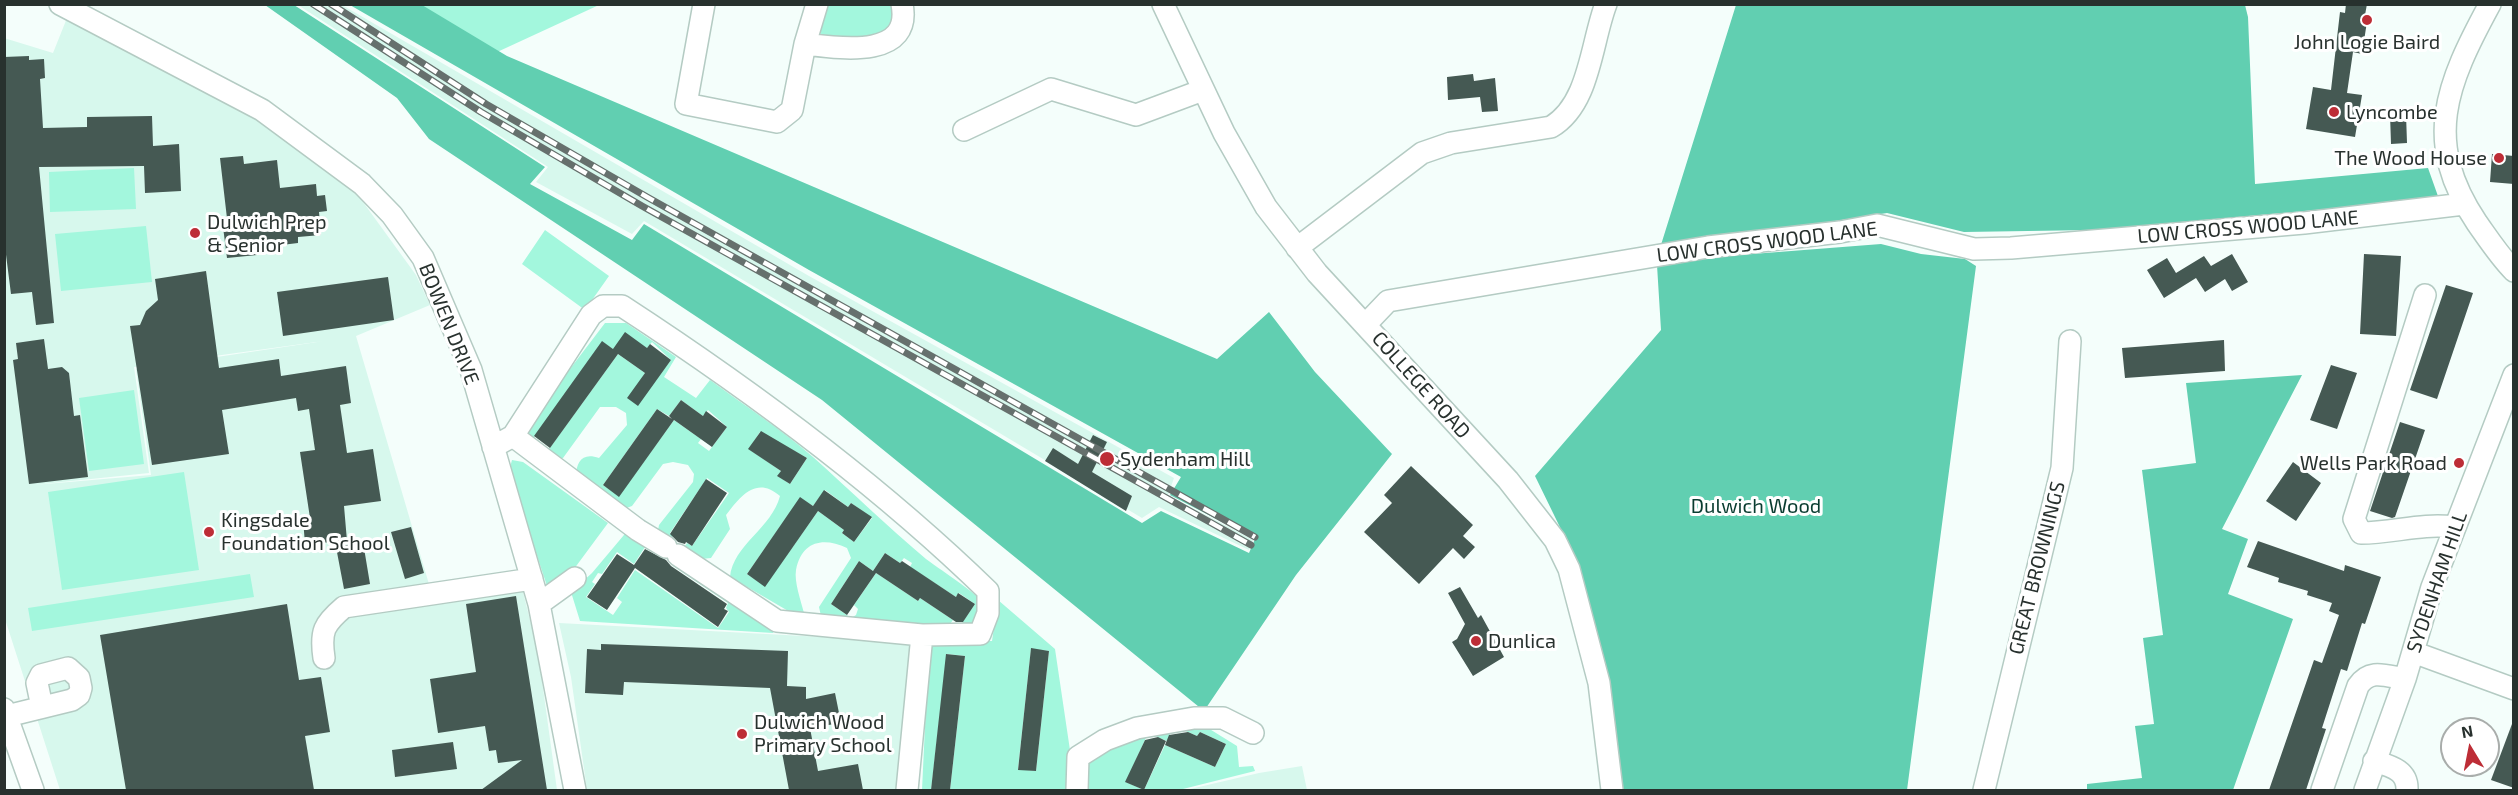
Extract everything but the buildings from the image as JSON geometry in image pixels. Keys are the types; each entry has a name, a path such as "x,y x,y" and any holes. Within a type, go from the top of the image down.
{"street":[{"name":"BOWEN DRIVE","path":"60,4 242,97 362,184 392,215 431,273 471,370 539,604 575,790"},
{"path":"704,4 686,104 777,122 792,110 805,44 817,4"},
{"path":"805,44 853,50 882,44 899,31 904,16 902,4"},
{"name":"COLLEGE ROAD","path":"1163,4 1244,172 1266,207 1297,248 1508,480 1555,540 1569,569 1599,683 1612,790"},
{"path":"1297,248 1422,153 1451,143 1551,127 1562,121 1579,93 1606,4"},
{"path":"2490,4 2452,85 2445,113 2444,141 2455,186 2464,204 2496,252 2514,271"},
{"path":"964,130 1051,89 1136,115 1203,90"},
{"name":"LOW CROSS WOOD LANE","path":"1366,324 1388,302 1708,247 1840,232 1878,225 1974,249 2011,248 2304,223 2464,204"},
{"path":"2425,296 2354,519 2361,533 2380,533 2430,524 2454,527"},
{"path":"494,447 513,436 591,315 603,306 622,306 794,427 871,487 988,591 988,613 980,634 922,635 777,621 672,551 618,526 513,436"},
{"name":"GREAT BROWNINGS","path":"1984,790 2062,468 2070,341"},
{"name":"SYDENHAM HILL","path":"2365,790 2405,679 2454,527 2514,375"},
{"path":"539,604 575,578"},
{"path":"324,658 321,640 327,622 344,607 531,579"},
{"path":"907,790 922,635"},
{"path":"2413,652 2514,689"},
{"path":"2322,790 2358,686 2363,678 2369,674 2379,674 2405,679"},
{"path":"33,790 6,713 42,707"},
{"path":"1077,790 1078,757 1105,740 1137,728 1194,718 1222,718 1253,733"},
{"path":"2374,761 2397,768 2404,777 2407,790"}],"shaded area":[{"path":"298,5 342,5 809,276 1174,478 1168,495 1253,540 1249,550 1159,507 1142,518 644,221 632,234 536,182 548,167"},
{"name":"Kingsdale Foundation School","path":"67,18 246,109 355,191 416,275 430,305 356,336 431,591 519,576 538,652 557,790 60,790 5,619 4,38 53,53","holes":["324,341 136,369 151,475 33,485 149,473 134,367"]},
{"name":"Dulwich Wood Primary School","path":"559,623 917,642 897,790 587,790 571,677"},
{"path":"1302,766 1307,790 1186,790 1259,773"}],"green space":[{"path":"265,5 294,5 545,167 530,184 632,240 644,224 1142,523 1161,511 1249,553 1255,539 1170,495 1181,477 809,270 350,5 422,5 507,56 1217,359 1269,312 1315,372 1392,454 1296,575 1204,711 822,400 429,139 397,98"},
{"path":"397,5 599,5 495,53"},
{"path":"825,5 895,5 890,31 873,39 820,36"},
{"path":"1736,5 2245,5 2248,17 2255,184 2428,168 2439,199 2092,230 1964,232 1887,213 1660,248"},
{"path":"134,168 136,209 50,212 49,172"},
{"path":"146,226 152,282 61,291 55,234"},
{"path":"545,230 609,276 585,310 522,264"},
{"name":"Dulwich Wood","path":"1881,244 1921,254 1965,259 1976,266 1907,790 1623,790 1603,675 1575,558 1535,476 1661,330 1657,265 1727,256"},
{"path":"605,323 626,323 676,357 664,377 696,398 710,380 788,437 926,559 978,597 981,606 978,616 973,623 960,631 821,616 819,607 851,558 847,548 822,542 808,547 799,560 796,580 804,613 790,612 730,577 738,555 769,518 780,496 763,488 749,491 726,515 730,529 711,558 701,559 682,550 687,543 692,546 729,493 707,478 670,533 673,536 668,542 657,536 659,525 693,482 694,474 688,465 673,462 663,464 632,506 621,510 576,477 579,462 589,456 599,458 627,425 626,413 616,407 600,407 563,458 553,461 525,439 525,428","holes":["602,342 613,349 647,348 652,342 671,360 652,385 642,378 645,373 618,354 549,449 534,437","681,400 703,416 708,410 727,427 709,451 698,443 701,439 674,420 619,496 603,485 657,409 669,416","760,432 807,458 790,484 778,476 781,471 749,449","825,490 848,507 851,503 872,518 854,542 842,533 844,530 818,511 765,586 747,574 800,498 813,506","885,553 900,563 904,558 912,563 910,567 956,597 959,593 975,604 958,629 950,624 953,620 920,598 918,601 876,573 854,605 858,609 856,615 851,618 831,604 859,561 873,571"]},
{"path":"2302,375 2222,529 2248,539 2228,594 2293,619 2233,790 2087,790 2087,784 2142,778 2135,726 2154,724 2143,638 2163,635 2142,470 2196,463 2186,383"},
{"path":"134,390 144,464 89,471 79,398"},
{"path":"512,460 523,462 608,523 574,569 548,589 509,471"},
{"path":"184,472 199,570 62,590 48,492"},
{"path":"629,529 663,550 659,556 645,547 634,564 617,552 602,574 598,573 592,582 595,584 586,597 613,615 622,602 617,598 635,570 718,628 729,612 726,608 728,603 673,566 676,561 775,627 773,633 580,621 571,592 592,573"},
{"path":"250,574 254,597 32,631 28,608"},
{"path":"998,600 1055,649 1071,757 1070,790 950,790 965,656 947,654 931,790 922,790 929,641 992,641","holes":["1031,649 1049,651 1036,771 1018,769"]},
{"path":"1195,720 1237,746 1239,767 1253,766 1255,771 1179,790 1144,790 1086,790 1086,762 1100,751 1138,732","holes":["1174,726 1197,736 1200,732 1226,744 1215,767 1165,745 1144,790 1126,782 1148,733 1167,741"]}],"railway":[{"path":"313,4 481,112 642,206 1251,545"},
{"path":"331,4 486,104 647,197 1255,537"}],"place":[{"name":"John Logie Baird","path":"2367,20"},
{"name":"Lyncombe","path":"2334,112"},
{"name":"The Wood House","path":"2499,158"},
{"name":"Dulwich Prep & Senior","path":"195,233"},
{"name":"Sydenham Hill","path":"1107,459"},
{"name":"Wells Park Road","path":"2459,463"},
{"name":"Kingsdale Foundation School","path":"209,532"},
{"name":"Dunlica","path":"1476,641"},
{"name":"Dulwich Wood Primary School","path":"742,734"}]}
